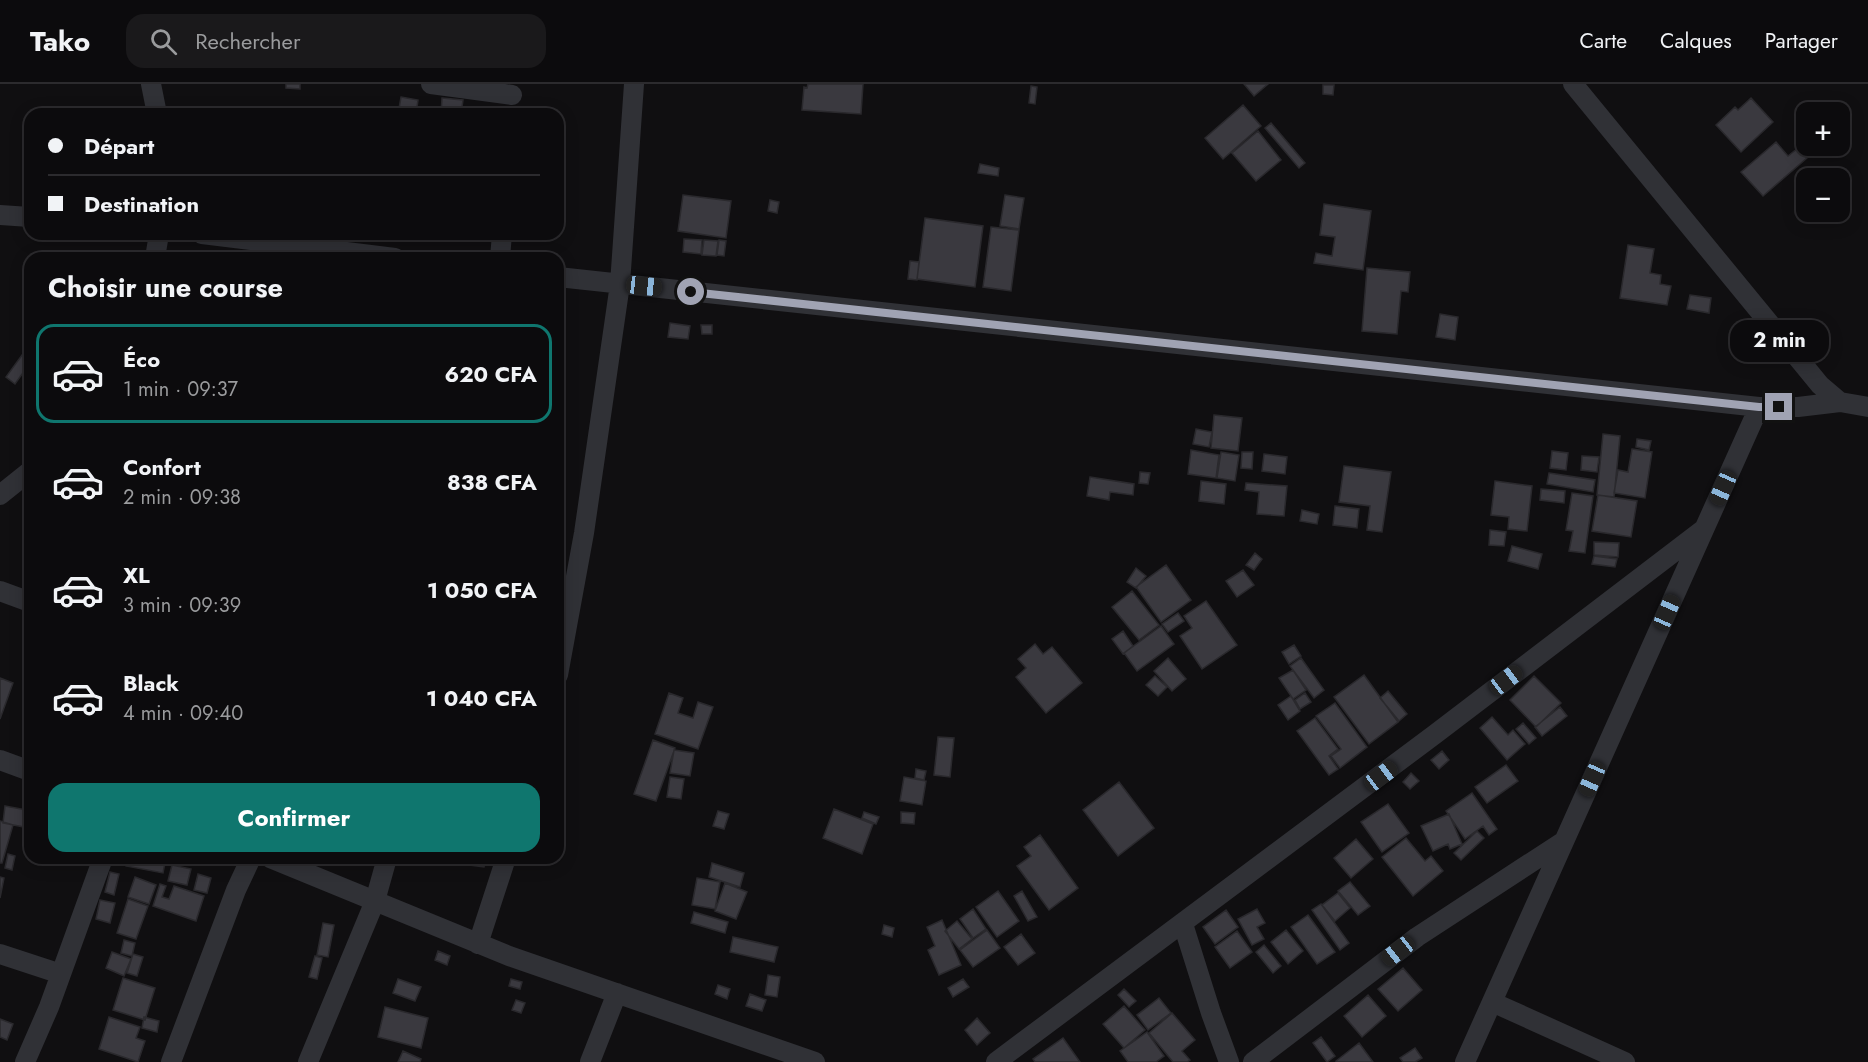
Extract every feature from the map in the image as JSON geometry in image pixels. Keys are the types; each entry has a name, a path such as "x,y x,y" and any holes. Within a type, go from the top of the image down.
{"street":[{"path":"151,84 155,108"},
{"path":"431,84 511,98"},
{"path":"564,642 584,533 620,284 634,84"},
{"path":"1573,84 1820,385 1839,402"},
{"path":"0,215 24,217"},
{"path":"250,240 347,252"},
{"path":"564,278 1759,407 1798,407 1839,402 1868,407"},
{"path":"1465,1062 1759,407"},
{"path":"0,495 24,476"},
{"path":"996,1062 1183,924 1704,529"},
{"path":"0,591 24,600"},
{"path":"0,760 24,769"},
{"path":"1253,1062 1417,937 1564,842"},
{"path":"25,1062 102,864"},
{"path":"171,1062 236,890 248,864"},
{"path":"284,864 478,944 815,1062"},
{"path":"308,1062 375,902 385,864"},
{"path":"478,944 504,864"},
{"path":"1183,924 1210,1013 1229,1062"},
{"path":"0,954 61,974"},
{"path":"590,1062 617,993"},
{"path":"1492,1002 1621,1061"}],"building":[{"path":"286,84 300,84 300,89 286,88"},
{"path":"808,84 863,84 861,114 802,110 804,87 807,88"},
{"path":"1244,84 1268,84 1254,96"},
{"path":"1323,85 1334,85 1333,95 1323,94"},
{"path":"1031,86 1037,87 1035,104 1029,103"},
{"path":"401,97 418,100 417,108 399,108"},
{"path":"442,98 463,100 462,108 441,108"},
{"path":"1751,98 1773,122 1741,152 1716,125 1735,107 1738,110"},
{"path":"1243,105 1261,126 1223,159 1205,138"},
{"path":"1271,123 1305,163 1299,168 1265,128"},
{"path":"1258,131 1281,160 1256,181 1232,153"},
{"path":"1776,142 1788,156 1796,150 1796,156 1807,158 1763,196 1741,172"},
{"path":"980,164 999,168 998,176 978,173"},
{"path":"683,195 731,201 726,238 678,231"},
{"path":"1005,195 1024,198 1019,229 1000,226"},
{"path":"770,200 779,202 777,213 768,211"},
{"path":"1324,204 1371,211 1363,270 1314,263 1316,253 1332,256 1335,237 1320,235"},
{"path":"925,218 983,226 975,287 917,279"},
{"path":"991,227 1019,230 1011,291 983,287"},
{"path":"684,239 702,240 701,254 683,252"},
{"path":"704,240 718,241 716,256 702,255"},
{"path":"719,240 726,241 724,256 717,255"},
{"path":"1628,245 1654,249 1650,273 1661,275 1660,284 1671,286 1667,305 1620,298"},
{"path":"910,261 919,262 917,280 908,279"},
{"path":"1367,268 1410,272 1408,292 1401,291 1397,334 1362,331"},
{"path":"1690,295 1711,298 1709,313 1687,309"},
{"path":"1440,314 1458,317 1455,340 1436,337"},
{"path":"670,323 690,326 688,339 668,337"},
{"path":"701,325 712,325 712,334 702,334"},
{"path":"24,352 24,371 15,384 6,377"},
{"path":"1214,415 1242,418 1238,451 1211,448"},
{"path":"1196,429 1212,432 1209,447 1193,444"},
{"path":"1603,434 1620,436 1614,497 1597,495"},
{"path":"1637,439 1651,441 1649,450 1636,447"},
{"path":"1632,449 1652,452 1645,498 1614,493 1618,470 1628,472"},
{"path":"1191,450 1219,455 1216,478 1188,474"},
{"path":"1552,451 1568,453 1566,470 1550,468"},
{"path":"1221,452 1239,455 1235,481 1217,478"},
{"path":"1242,452 1253,452 1252,469 1241,468"},
{"path":"1264,454 1287,457 1285,474 1262,471"},
{"path":"1582,456 1599,457 1597,472 1581,470"},
{"path":"1344,466 1391,472 1382,532 1367,530 1370,506 1339,502"},
{"path":"1140,472 1150,473 1148,484 1139,483"},
{"path":"1549,473 1595,480 1593,492 1547,484"},
{"path":"1090,477 1134,484 1133,495 1110,492 1109,500 1087,496"},
{"path":"1201,481 1226,484 1224,504 1199,501"},
{"path":"1495,481 1532,486 1527,531 1508,529 1509,517 1491,515"},
{"path":"1246,483 1287,486 1284,516 1257,514 1259,492 1245,490"},
{"path":"1541,489 1565,491 1564,503 1540,500"},
{"path":"1572,493 1593,496 1585,553 1569,551 1573,531 1566,530"},
{"path":"1598,495 1637,501 1631,537 1592,531"},
{"path":"1335,506 1359,509 1357,528 1333,525"},
{"path":"1302,510 1319,514 1317,524 1300,521"},
{"path":"1490,530 1506,532 1504,546 1489,545"},
{"path":"1594,542 1619,543 1618,557 1594,555"},
{"path":"1512,546 1542,554 1538,569 1508,561"},
{"path":"1255,553 1262,559 1254,570 1246,565"},
{"path":"1594,556 1617,559 1615,567 1592,564"},
{"path":"1166,565 1191,600 1161,622 1136,587"},
{"path":"1136,568 1146,576 1136,588 1127,582"},
{"path":"1243,570 1254,585 1237,597 1226,581"},
{"path":"1132,591 1159,625 1139,640 1112,607"},
{"path":"1206,601 1237,645 1202,669 1180,636 1192,628 1184,616"},
{"path":"1178,613 1184,621 1168,632 1162,624"},
{"path":"1161,626 1174,644 1137,671 1124,653"},
{"path":"1123,631 1133,646 1123,654 1112,639"},
{"path":"1035,644 1043,654 1052,647 1082,683 1046,713 1016,677 1026,668 1018,659"},
{"path":"1294,645 1301,656 1289,664 1282,652"},
{"path":"1168,658 1186,679 1172,691 1154,671"},
{"path":"1301,658 1324,690 1314,698 1290,666"},
{"path":"1293,670 1306,690 1293,699 1279,678"},
{"path":"1364,675 1398,722 1369,744 1334,697"},
{"path":"1155,676 1167,687 1158,696 1146,685"},
{"path":"1534,676 1561,703 1536,727 1510,700"},
{"path":"0,678 13,683 0,719"},
{"path":"1388,691 1407,714 1399,721 1380,698"},
{"path":"669,693 683,698 678,713 693,718 698,702 713,707 698,749 655,734"},
{"path":"1305,693 1311,702 1300,709 1295,700"},
{"path":"1291,696 1300,711 1288,720 1278,705"},
{"path":"1335,703 1367,747 1340,768 1331,756 1341,749 1316,716"},
{"path":"1560,707 1567,716 1542,736 1535,727"},
{"path":"1492,717 1508,735 1513,730 1525,744 1507,760 1480,728"},
{"path":"1315,718 1338,749 1329,756 1338,769 1329,775 1297,731"},
{"path":"1523,723 1536,738 1529,744 1516,729"},
{"path":"938,737 954,738 950,777 934,775"},
{"path":"653,740 675,748 656,801 634,794"},
{"path":"674,750 694,753 690,776 670,773"},
{"path":"1442,751 1449,760 1439,769 1431,760"},
{"path":"1506,765 1518,781 1487,803 1475,787"},
{"path":"916,769 926,771 924,780 915,778"},
{"path":"1411,773 1419,781 1410,789 1403,782"},
{"path":"670,777 684,779 681,799 667,797"},
{"path":"904,777 926,781 922,805 900,801"},
{"path":"1119,782 1154,828 1118,856 1083,810"},
{"path":"1472,793 1497,829 1489,835 1483,826 1465,839 1446,811"},
{"path":"1388,804 1409,833 1382,852 1361,822"},
{"path":"5,806 24,809 24,827 3,823"},
{"path":"834,809 873,824 862,854 823,838"},
{"path":"718,811 729,814 724,829 713,826"},
{"path":"864,812 879,817 876,824 862,818"},
{"path":"901,812 915,813 914,824 901,823"},
{"path":"1449,814 1462,844 1450,849 1448,844 1433,851 1421,826"},
{"path":"0,821 13,825 2,863 0,863"},
{"path":"1477,831 1484,838 1461,860 1454,853"},
{"path":"1040,835 1078,888 1049,910 1017,866 1031,856 1024,847"},
{"path":"1406,838 1425,861 1431,856 1443,871 1413,896 1382,857"},
{"path":"1356,839 1373,859 1351,878 1334,858"},
{"path":"8,854 15,856 12,870 5,868"},
{"path":"712,863 744,873 740,887 709,877"},
{"path":"126,864 165,864 163,873 126,866"},
{"path":"470,864 485,864 484,867"},
{"path":"172,865 191,869 187,885 168,881"},
{"path":"110,872 119,874 114,895 105,892"},
{"path":"198,874 211,878 207,893 194,890"},
{"path":"0,877 4,878 0,898"},
{"path":"135,877 156,885 149,904 128,897"},
{"path":"697,878 720,882 715,909 692,905"},
{"path":"1350,882 1370,906 1358,915 1338,891"},
{"path":"725,883 747,892 736,919 715,911"},
{"path":"160,884 166,886 162,897 169,899 174,886 204,896 196,921 153,906"},
{"path":"998,891 1019,921 997,937 976,907"},
{"path":"1022,891 1037,917 1028,921 1014,896"},
{"path":"1338,893 1350,908 1335,921 1322,905"},
{"path":"128,899 148,906 136,939 117,933"},
{"path":"100,900 115,903 110,923 96,919"},
{"path":"1321,904 1349,943 1340,950 1312,910"},
{"path":"973,909 986,929 973,938 960,919"},
{"path":"1257,909 1265,923 1257,927 1264,939 1252,945 1238,919"},
{"path":"1226,910 1238,927 1215,944 1203,927"},
{"path":"694,912 728,922 725,933 691,923"},
{"path":"1308,915 1335,952 1317,964 1291,927"},
{"path":"942,920 961,965 939,975 928,950 935,946 927,927"},
{"path":"957,921 972,939 959,949 945,931"},
{"path":"323,923 334,925 328,957 317,955"},
{"path":"884,925 894,928 892,937 882,934"},
{"path":"987,930 1000,948 973,967 960,950"},
{"path":"1286,930 1303,951 1288,964 1271,942"},
{"path":"1237,931 1252,952 1230,968 1215,947"},
{"path":"1021,934 1035,953 1018,965 1004,947"},
{"path":"733,937 778,947 774,962 730,952"},
{"path":"124,940 135,943 132,956 121,953"},
{"path":"1264,945 1281,966 1273,973 1256,952"},
{"path":"438,951 450,956 447,965 435,960"},
{"path":"112,952 131,959 124,976 106,968"},
{"path":"133,954 143,957 137,976 127,973"},
{"path":"315,956 322,958 317,979 309,977"},
{"path":"1403,968 1422,990 1398,1011 1378,989"},
{"path":"768,975 780,977 777,997 765,995"},
{"path":"123,978 155,988 145,1020 113,1010"},
{"path":"398,979 421,987 415,1001 393,993"},
{"path":"511,979 522,982 520,989 509,986"},
{"path":"963,979 969,987 953,997 948,988"},
{"path":"718,985 730,989 727,999 715,994"},
{"path":"1124,989 1136,1001 1129,1007 1118,995"},
{"path":"750,994 766,1000 762,1011 746,1006"},
{"path":"1368,995 1386,1016 1362,1037 1344,1016"},
{"path":"1159,998 1171,1013 1148,1030 1137,1015"},
{"path":"516,1000 525,1003 521,1013 512,1010"},
{"path":"1124,1006 1145,1030 1124,1048 1103,1024"},
{"path":"385,1007 428,1018 421,1048 378,1037"},
{"path":"1172,1013 1195,1040 1182,1051 1190,1060 1187,1062 1173,1062 1149,1033"},
{"path":"109,1017 140,1027 136,1038 145,1041 138,1062 99,1049"},
{"path":"144,1017 159,1021 157,1032 142,1028"},
{"path":"977,1018 990,1033 977,1045 965,1030"},
{"path":"0,1019 13,1024 7,1040 0,1037"},
{"path":"1147,1032 1164,1056 1156,1062 1128,1062 1120,1051"},
{"path":"1321,1037 1335,1056 1327,1062 1313,1043"},
{"path":"1063,1038 1080,1062 1035,1062 1033,1059"},
{"path":"1359,1043 1373,1062 1336,1062 1336,1061"},
{"path":"1415,1048 1422,1058 1415,1062 1403,1062 1400,1058"},
{"path":"403,1051 421,1059 420,1062 398,1062"}],"route":[{"path":"691,292 1759,407 1779,407"}]}
